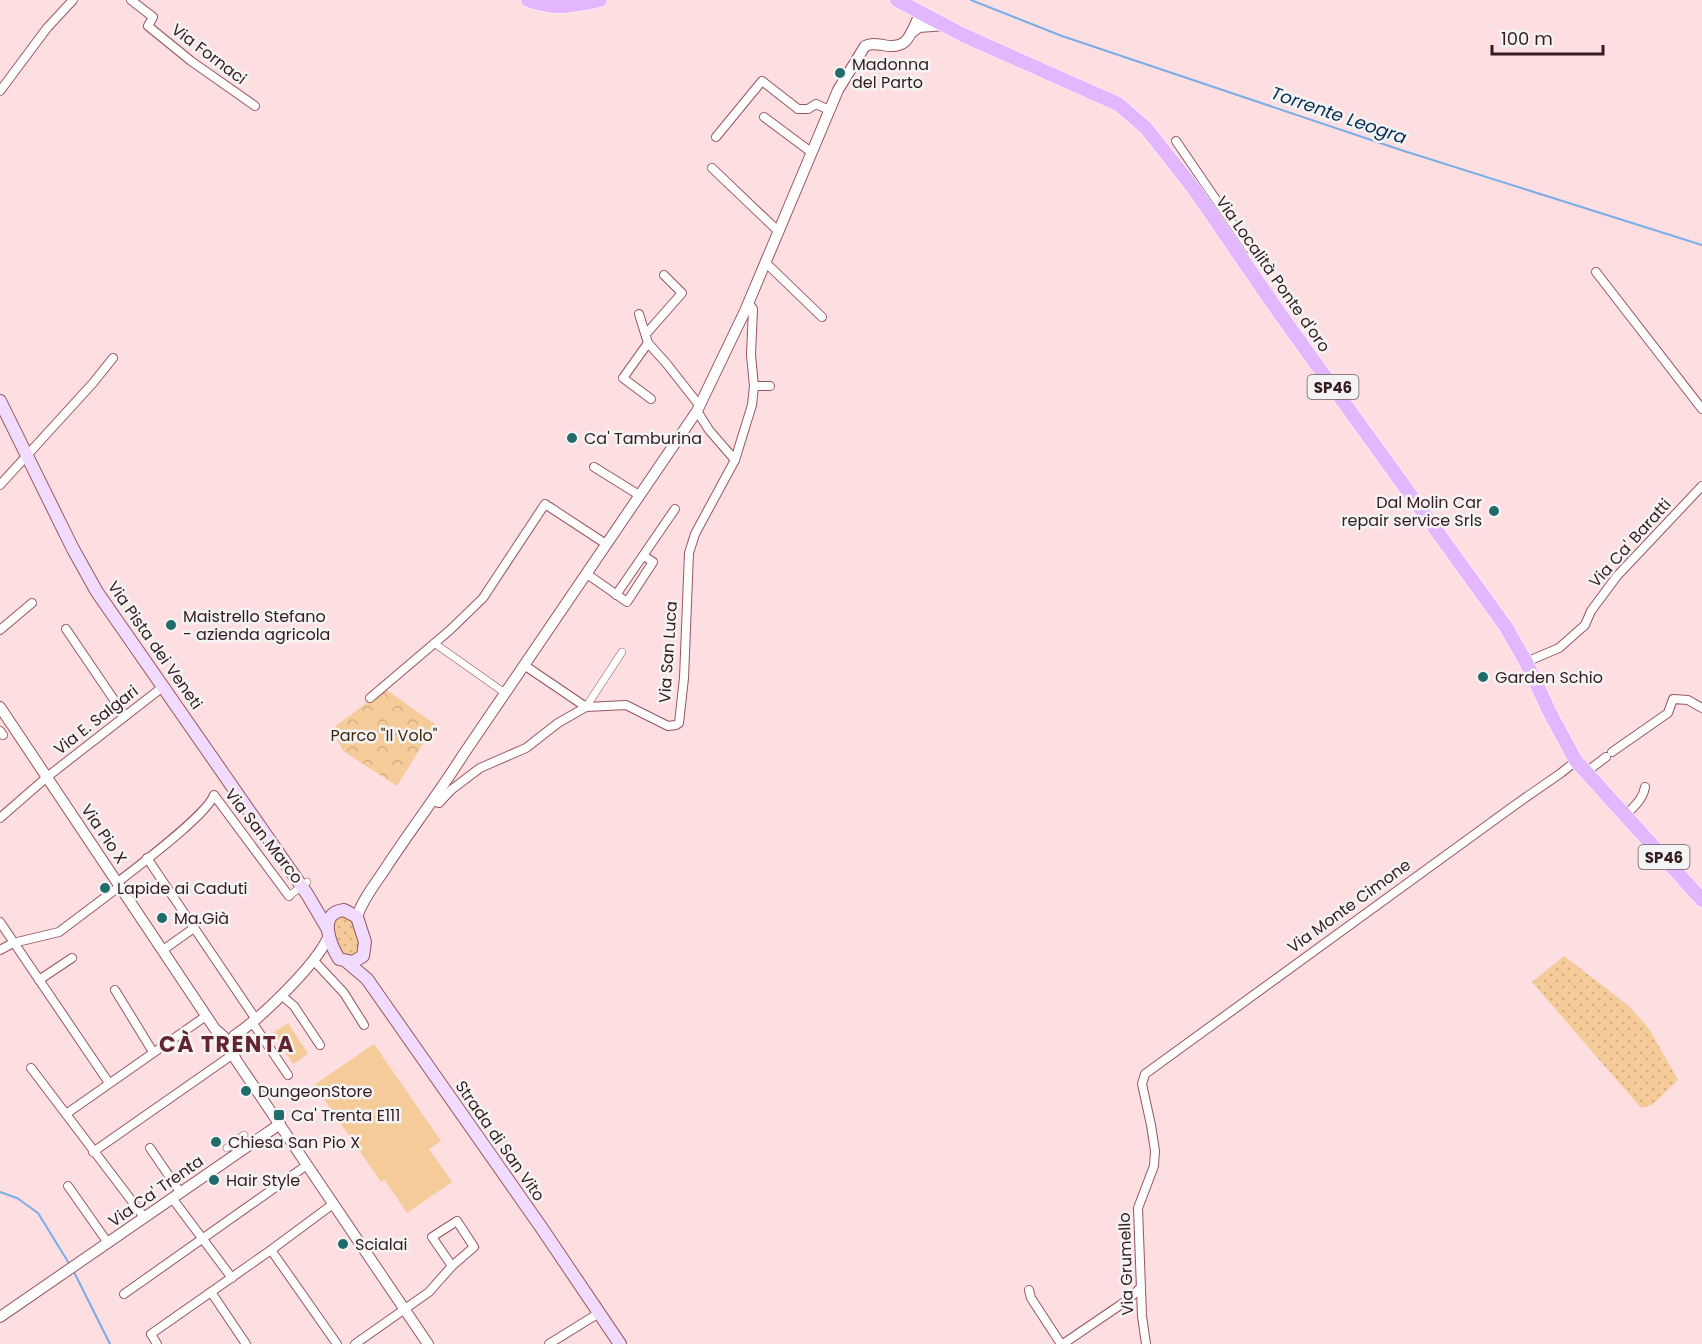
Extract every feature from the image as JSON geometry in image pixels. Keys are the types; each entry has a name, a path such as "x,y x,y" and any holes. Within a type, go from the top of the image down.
{"main road":[{"path":"528,0 555,7 572,7 600,0"},
{"name":"Via Località Ponte d'oro","path":"897,0 968,37 1118,104 1146,128 1194,189 1280,314 1506,627 1576,761 1625,816"},
{"name":"Via Pista dei Veneti","path":"0,401 73,549 97,592 306,887 323,906 341,911"},
{"name":"SP46","path":"1625,816 1702,900"},
{"name":"Via Pista dei Veneti","path":"306,887 328,932"},
{"path":"363,956 353,962 343,960 328,932 331,915 341,911 357,917 365,942 363,956 367,979"},
{"name":"Strada di San Vito","path":"343,960 367,979 620,1344"}],"street":[{"path":"0,91 47,28 73,0"},
{"name":"Via Fornaci","path":"131,0 153,17 147,26 191,61 255,106"},
{"path":"357,917 370,891 698,408 779,232 838,90 865,46 870,44 902,46 921,12"},
{"path":"911,33 925,26 945,26"},
{"path":"716,137 762,81 798,110 808,109 816,104 829,110"},
{"path":"764,117 811,152"},
{"name":"Via Località Ponte d'oro","path":"1176,141 1249,248"},
{"path":"712,168 779,232"},
{"path":"765,262 822,317"},
{"path":"1596,272 1702,409"},
{"path":"651,399 623,378 647,339 682,293 664,275"},
{"name":"Via San Luca","path":"433,801 439,803 451,790 480,768 526,748 558,723 586,707 626,705 668,726 679,723 684,678 689,553 695,534 735,460 752,405 754,386 751,355 753,309 748,302"},
{"path":"639,314 647,339 698,408 709,430 735,460"},
{"path":"0,485 113,358"},
{"path":"754,386 770,386"},
{"path":"594,467 639,495"},
{"name":"Via Ca' Baratti","path":"1526,662 1559,648 1585,625 1591,611 1617,576 1702,486"},
{"path":"370,698 483,598 545,504 606,544"},
{"path":"587,574 616,596 675,509"},
{"path":"0,630 32,603"},
{"path":"66,629 125,716"},
{"path":"434,643 505,693"},
{"path":"524,665 586,707 622,652"},
{"name":"Via E. Salgari","path":"0,818 47,777 164,686"},
{"path":"1585,773 1668,713 1673,699 1688,700 1702,708"},
{"name":"Via Pio X","path":"0,707 215,1029 229,1037 224,1045 232,1051 428,1344"},
{"name":"Via Monte Cimone","path":"1142,1079 1145,1074 1239,1004 1576,761"},
{"path":"1625,816 1639,801 1645,787"},
{"name":"Via San Marco","path":"0,950 13,943 59,932 119,884 207,807 214,795 289,897 306,887"},
{"path":"147,858 288,1075"},
{"path":"341,911 359,902 370,891"},
{"path":"0,922 109,1083"},
{"path":"163,950 194,928"},
{"path":"229,1037 253,1020 305,970 321,952 328,932"},
{"path":"39,980 72,958"},
{"path":"305,970 325,959 343,960"},
{"path":"316,963 344,993 364,1024"},
{"path":"115,990 153,1052"},
{"path":"280,995 294,1006 320,1045"},
{"path":"66,1114 206,1016"},
{"path":"93,1152 232,1051"},
{"path":"31,1068 144,1217"},
{"name":"Via Grumello","path":"1142,1079 1155,1151 1154,1166 1138,1208 1146,1344"},
{"name":"Via Ca' Trenta","path":"0,1317 86,1260 144,1217 280,1124"},
{"path":"227,1148 244,1135"},
{"path":"150,1148 202,1238 232,1278"},
{"path":"124,1294 307,1165"},
{"name":"Via Ca' Trenta","path":"68,1186 108,1243"},
{"path":"157,1344 151,1334 333,1204"},
{"path":"355,1344 429,1293 452,1266 474,1247 457,1221 432,1237 452,1266"},
{"path":"271,1250 337,1344"},
{"path":"1029,1290 1031,1298 1062,1344 1129,1299 1141,1287"},
{"path":"211,1292 246,1344"},
{"path":"549,1344 598,1312"}],"green space":[{"name":"Parco \"Il Volo\"","path":"385,689 435,724 397,786 343,751 332,729"},
{"path":"340,915 351,919 359,943 358,951 352,956 341,952 333,927 334,920"},
{"path":"1564,956 1629,1006 1649,1029 1678,1080 1652,1105 1641,1108 1532,982"},
{"path":"288,1023 308,1054 293,1064 273,1033"},
{"path":"374,1044 441,1141 429,1149 452,1182 407,1213 386,1179 381,1182 314,1085"}],"waterway":[{"name":"Torrente Leogra","path":"971,0 1062,36 1404,151 1702,245"},
{"path":"0,1192 17,1198 38,1213 70,1265"},
{"path":"73,1270 110,1344"}],"place":[{"name":"Madonna del Parto","path":"840,73"},
{"name":"Ca' Tamburina","path":"572,438"},
{"name":"Dal Molin Car repair service Srls","path":"1494,511"},
{"name":"Maistrello Stefano - azienda agricola","path":"171,625"},
{"name":"Garden Schio","path":"1483,677"},
{"name":"Lapide ai Caduti","path":"105,888"},
{"name":"Ma.Già","path":"162,918"},
{"name":"DungeonStore","path":"246,1091"},
{"name":"Ca' Trenta E111","path":"279,1115"},
{"name":"Chiesa San Pio X","path":"216,1142"},
{"name":"Hair Style","path":"214,1180"},
{"name":"Scialai","path":"343,1244"}],"district":[{"name":"CÀ TRENTA","path":"227,1044"}]}
